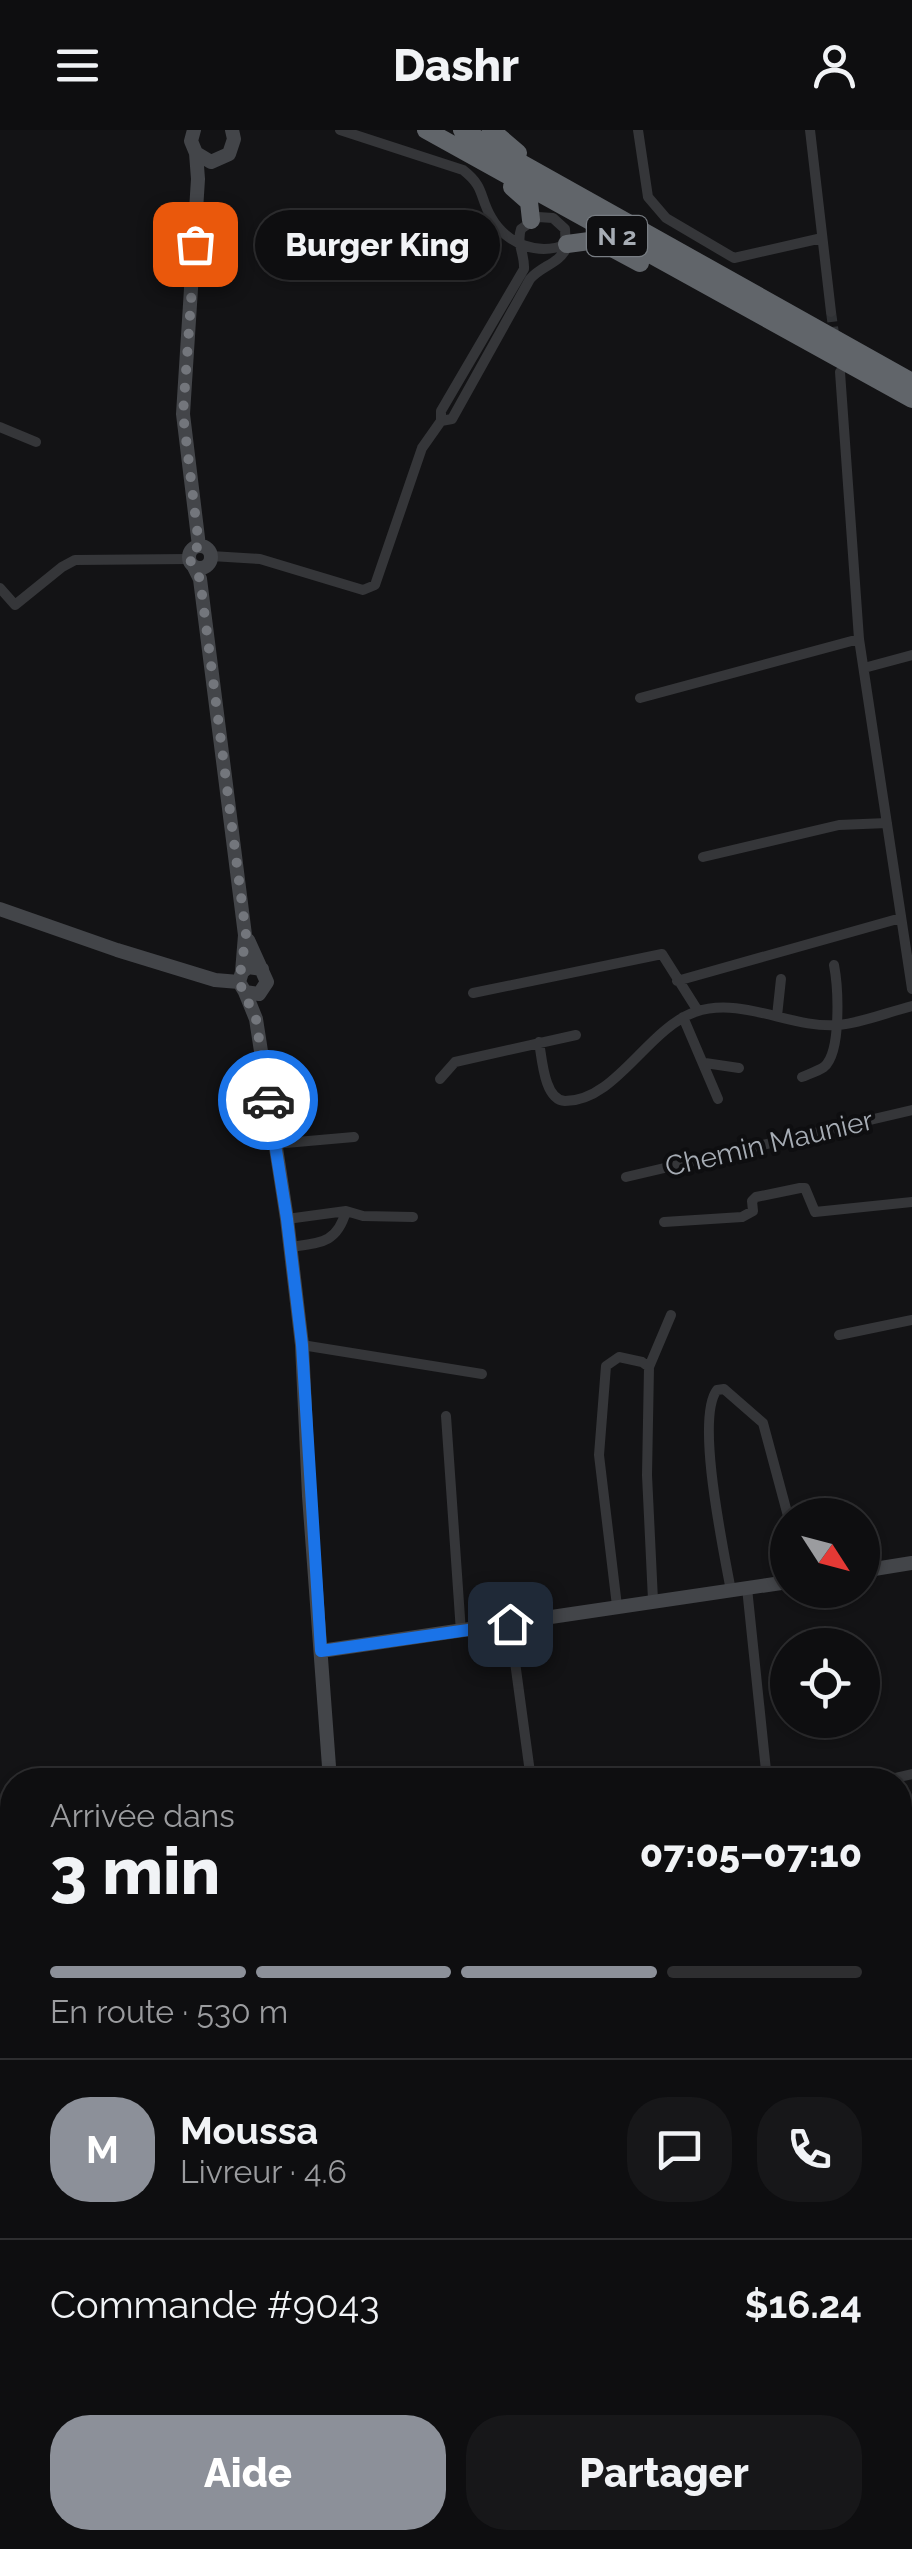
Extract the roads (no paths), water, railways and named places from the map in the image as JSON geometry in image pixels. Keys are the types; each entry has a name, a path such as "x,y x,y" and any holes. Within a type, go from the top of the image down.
{"highway":[{"name":"N 2","path":"462,130 912,382"},
{"path":"492,130 518,152 624,220"},
{"name":"N 2","path":"432,133 912,399"},
{"path":"432,133 522,194 531,208 531,220"},
{"path":"567,244 597,240 760,326 808,342"}],"main road":[{"path":"177,130 211,162"},
{"path":"198,179 211,162 229,154 235,131"},
{"path":"194,142 198,179 183,414 246,935 242,982 256,1019 302,1345 329,1768"},
{"path":"0,909 215,980 242,982 252,995 265,989"},
{"path":"246,935 268,982 256,1019"},
{"path":"242,982 255,966 262,969"},
{"path":"880,1567 912,1563"},
{"path":"321,1651 770,1585"}],"street":[{"path":"340,130 463,170 482,189 490,216 518,243 542,250 567,244"},
{"path":"638,130 648,197 666,218 734,258 822,238"},
{"path":"810,130 831,312"},
{"path":"0,588 15,605 75,560 260,559 370,589 378,580 422,448 441,421 442,412 518,281 524,257 518,243 521,230 531,220 553,218 564,229 567,244 558,260 545,265 530,279 452,419 441,421"},
{"path":"524,257 545,265"},
{"path":"840,372 859,639 912,990"},
{"path":"0,428 36,442"},
{"path":"640,698 859,639"},
{"path":"864,668 912,655"},
{"path":"703,858 839,825 887,822"},
{"path":"676,981 901,918"},
{"path":"473,994 662,954 698,1011"},
{"path":"802,1077 828,1063 837,1025 834,964"},
{"path":"776,1016 781,979"},
{"path":"539,1042 550,1090 566,1101 607,1084 659,1033 698,1011 734,1008 837,1025 912,1006"},
{"path":"683,1017 718,1099"},
{"path":"440,1079 456,1062 576,1035"},
{"path":"705,1063 739,1068"},
{"name":"Chemin Maunier","path":"626,1177 912,1110"},
{"path":"274,1144 354,1137"},
{"path":"664,1222 742,1217 752,1211 756,1197 800,1188 805,1188 815,1212 912,1202"},
{"path":"287,1219 346,1211 363,1216 414,1216"},
{"path":"290,1247 326,1242 340,1228 346,1211"},
{"path":"653,1600 647,1475 648,1367 671,1315"},
{"path":"838,1335 912,1320"},
{"path":"302,1345 482,1374"},
{"path":"617,1606 599,1455 606,1366 619,1356 648,1367"},
{"path":"731,1590 714,1492 710,1402 717,1390 724,1389 763,1422 783,1498"},
{"path":"446,1416 461,1632"},
{"path":"747,1588 765,1768"},
{"path":"510,1624 528,1768"}],"tunnel":[{"path":"831,312 835,341"}],"place":[{"name":"Burger King","path":"195,244"}]}
